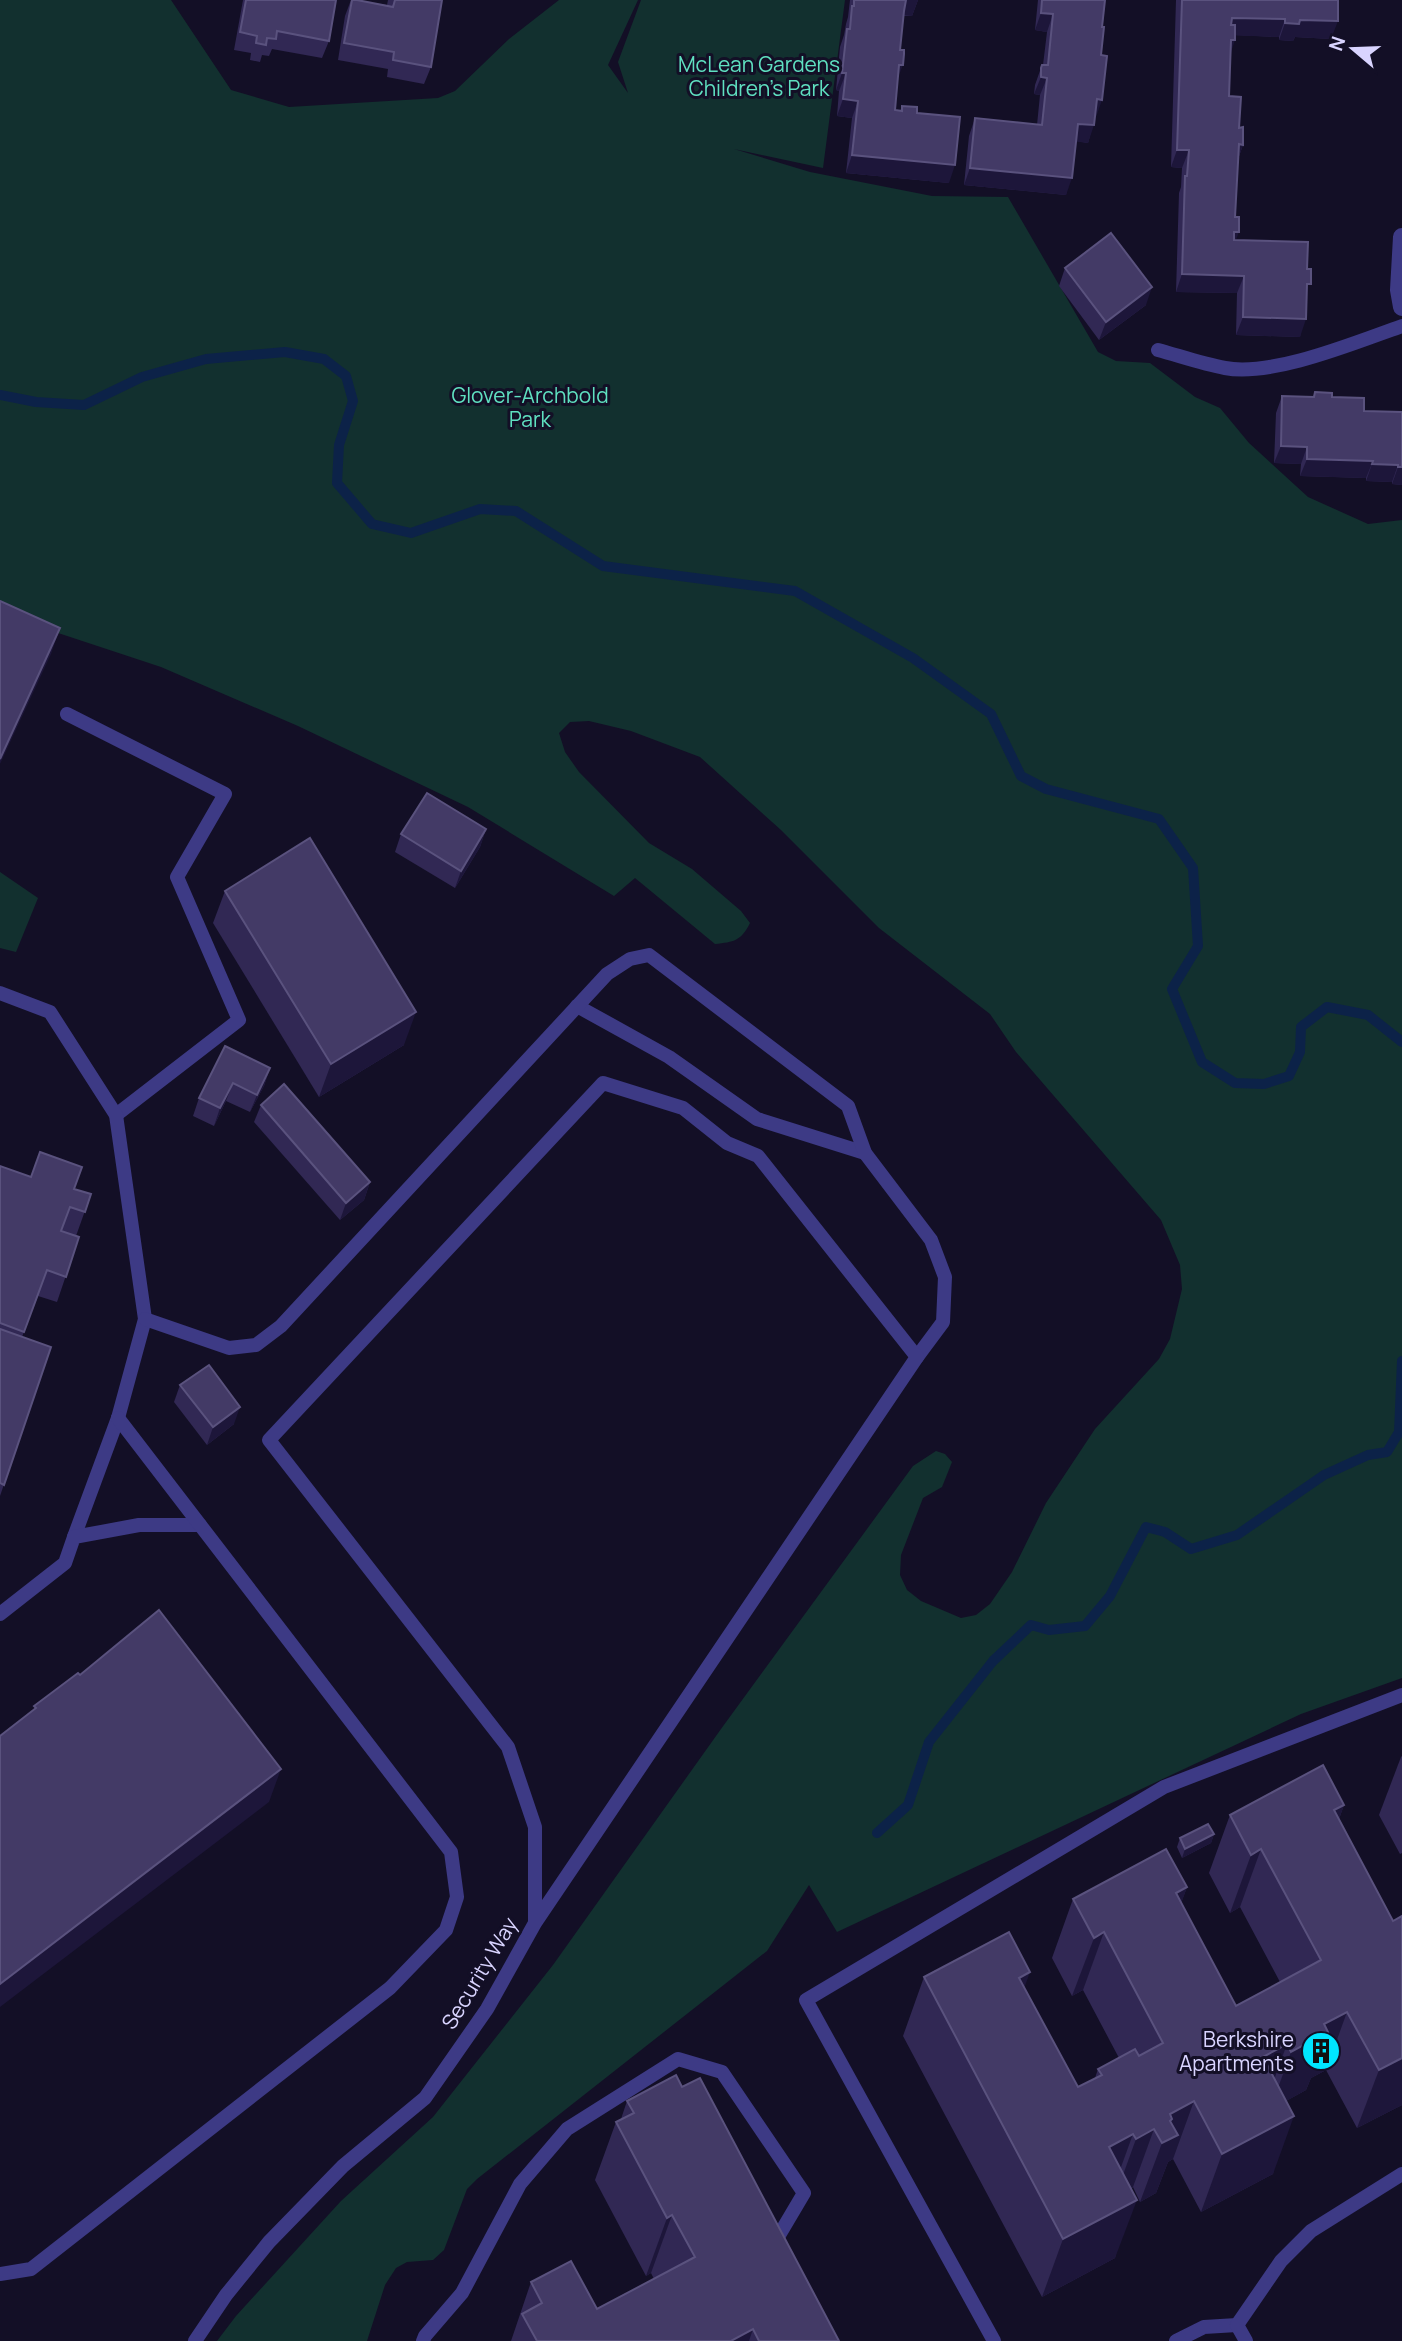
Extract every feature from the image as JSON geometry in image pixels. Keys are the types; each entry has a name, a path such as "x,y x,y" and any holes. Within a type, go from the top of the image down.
{"street":[{"path":"1402,237 1399,290 1402,307"}],"lane":[{"path":"1158,349 1227,369 1266,368 1330,351 1402,326"},
{"path":"67,714 225,794 177,877 239,1020 116,1115"},
{"path":"145,1319 229,1348 256,1345 281,1326 607,974 630,958 649,955 848,1106 865,1153 931,1240 945,1277 943,1322 535,1923"},
{"path":"0,993 50,1012 116,1115 145,1319 118,1418 65,1563 0,1614"},
{"path":"577,1006 669,1057 757,1119 865,1153"},
{"name":"Security Way","path":"195,2341 226,2295 269,2242 343,2166 425,2098 486,2009 535,1923 535,1827 508,1747 269,1440 603,1083 683,1108 727,1143 758,1156 917,1357"},
{"path":"0,2274 31,2269 390,1987 446,1930 457,1897 451,1852 118,1418"},
{"path":"74,1537 139,1524 200,1525"},
{"path":"994,2341 806,2000 1164,1787 1402,1695"},
{"path":"423,2341 462,2292 520,2184 567,2129 678,2059 722,2072 804,2193 775,2242 781,2253"},
{"path":"1237,2325 1281,2261 1311,2231 1402,2174"},
{"path":"1176,2341 1204,2327 1237,2325"},
{"path":"1237,2325 1246,2341"}],"green space":[{"name":"Glover-Archbold Park","path":"0,0 171,0 231,90 289,107 438,98 455,91 509,39 559,0 638,0 608,65 628,93 618,62 641,0 845,0 823,168 734,149 810,172 932,196 1008,197 1098,352 1116,361 1150,363 1195,397 1220,408 1249,443 1308,497 1368,524 1402,520 1402,1678 1301,1714 837,1932 809,1885 767,1951 467,2189 444,2250 433,2260 407,2262 396,2268 385,2285 367,2341 217,2341 236,2316 341,2201 433,2117 553,1965 913,1466 936,1451 945,1454 952,1462 942,1487 923,1498 901,1555 900,1575 907,1590 921,1601 961,1618 976,1615 990,1604 1012,1572 1046,1503 1095,1429 1159,1359 1170,1339 1182,1289 1180,1265 1161,1220 1016,1052 990,1014 879,928 781,830 700,757 631,731 589,721 570,722 559,733 565,752 579,772 649,843 692,869 741,911 750,923 736,940 715,944 635,878 614,896 468,807 298,726 161,667 46,629 0,609"},
{"path":"0,872 38,898 16,952 0,948"}],"building":[{"path":"246,0 336,0 329,41 277,31 276,39 267,38 266,45 256,43 257,36 240,32"},
{"path":"352,0 393,7 395,0 442,0 431,67 393,60 394,52 344,43"},
{"path":"854,0 906,0 900,50 904,50 903,65 899,65 895,110 902,111 902,106 917,107 917,113 960,117 955,165 852,155 858,101 843,99 846,73 842,73 847,29 850,29"},
{"path":"1042,0 1105,0 1101,55 1107,56 1102,100 1097,99 1094,125 1078,124 1072,178 970,168 975,118 1042,125 1047,78 1041,77 1041,68 1042,65 1048,65 1053,14 1041,13"},
{"path":"1182,0 1338,0 1338,21 1300,20 1299,24 1285,23 1285,19 1232,18 1231,25 1235,25 1235,40 1231,40 1229,96 1241,97 1239,128 1243,127 1243,145 1239,144 1235,217 1239,217 1239,232 1234,232 1234,240 1308,242 1307,269 1311,269 1311,284 1307,284 1306,319 1243,317 1244,276 1182,274 1185,176 1189,150 1177,150"},
{"path":"1111,233 1152,287 1106,322 1065,268"},
{"path":"1315,392 1332,393 1332,397 1364,398 1364,411 1402,412 1402,467 1372,464 1373,461 1307,459 1307,447 1281,446 1282,396 1314,397"},
{"path":"0,601 60,628 0,759"},
{"path":"427,793 486,829 461,871 401,834"},
{"path":"310,838 416,1012 331,1064 225,891"},
{"path":"225,1046 270,1068 257,1095 233,1083 220,1108 199,1098"},
{"path":"284,1084 370,1182 346,1203 261,1105"},
{"path":"40,1152 82,1167 74,1189 91,1194 85,1212 70,1207 61,1231 79,1237 66,1277 47,1270 24,1332 0,1323 0,1166 31,1177"},
{"path":"0,1329 51,1347 4,1485 0,1483"},
{"path":"209,1365 240,1407 213,1427 180,1385"},
{"path":"159,1610 281,1769 0,1984 0,1736 36,1708 34,1706 78,1673 80,1675"},
{"path":"1323,1765 1344,1805 1334,1810 1393,1921 1402,1916 1402,2058 1379,2070 1347,2012 1324,2024 1328,2032 1291,2052 1287,2044 1263,2057 1294,2116 1222,2154 1194,2101 1170,2114 1170,2121 1178,2135 1162,2143 1154,2129 1136,2139 1133,2134 1109,2147 1137,2200 1063,2239 924,1977 1009,1932 1030,1972 1019,1978 1078,2087 1102,2075 1098,2069 1135,2049 1139,2056 1163,2043 1104,1932 1094,1938 1073,1899 1166,1849 1187,1887 1176,1893 1236,2006 1321,1960 1261,1849 1251,1855 1230,1815"},
{"path":"1208,1824 1214,1834 1185,1849 1180,1838"},
{"path":"676,2075 682,2087 700,2078 839,2341 759,2341 753,2329 731,2341 537,2341 522,2314 542,2303 531,2282 571,2261 597,2309 695,2257 672,2215 667,2218 616,2122 634,2113 627,2101"}],"waterway":[{"path":"0,395 36,402 84,405 142,377 206,359 285,352 324,359 346,376 353,401 339,445 337,483 372,524 411,533 480,509 516,511 603,566 795,591 913,658 991,714 1021,776 1046,789 1159,819 1193,868 1198,946 1172,989 1202,1062 1235,1083 1264,1084 1289,1076 1300,1052 1301,1027 1327,1007 1368,1015 1402,1042"},
{"path":"877,1833 908,1805 929,1742 993,1661 1031,1625 1049,1630 1085,1626 1110,1596 1146,1527 1165,1532 1191,1549 1237,1535 1324,1475 1368,1455 1387,1452 1399,1432 1402,1361"}],"place":[{"name":"Berkshire Apartments","path":"1321,2051"}],"park label":[{"name":"McLean Gardens Children's Park","path":"759,76"}]}
